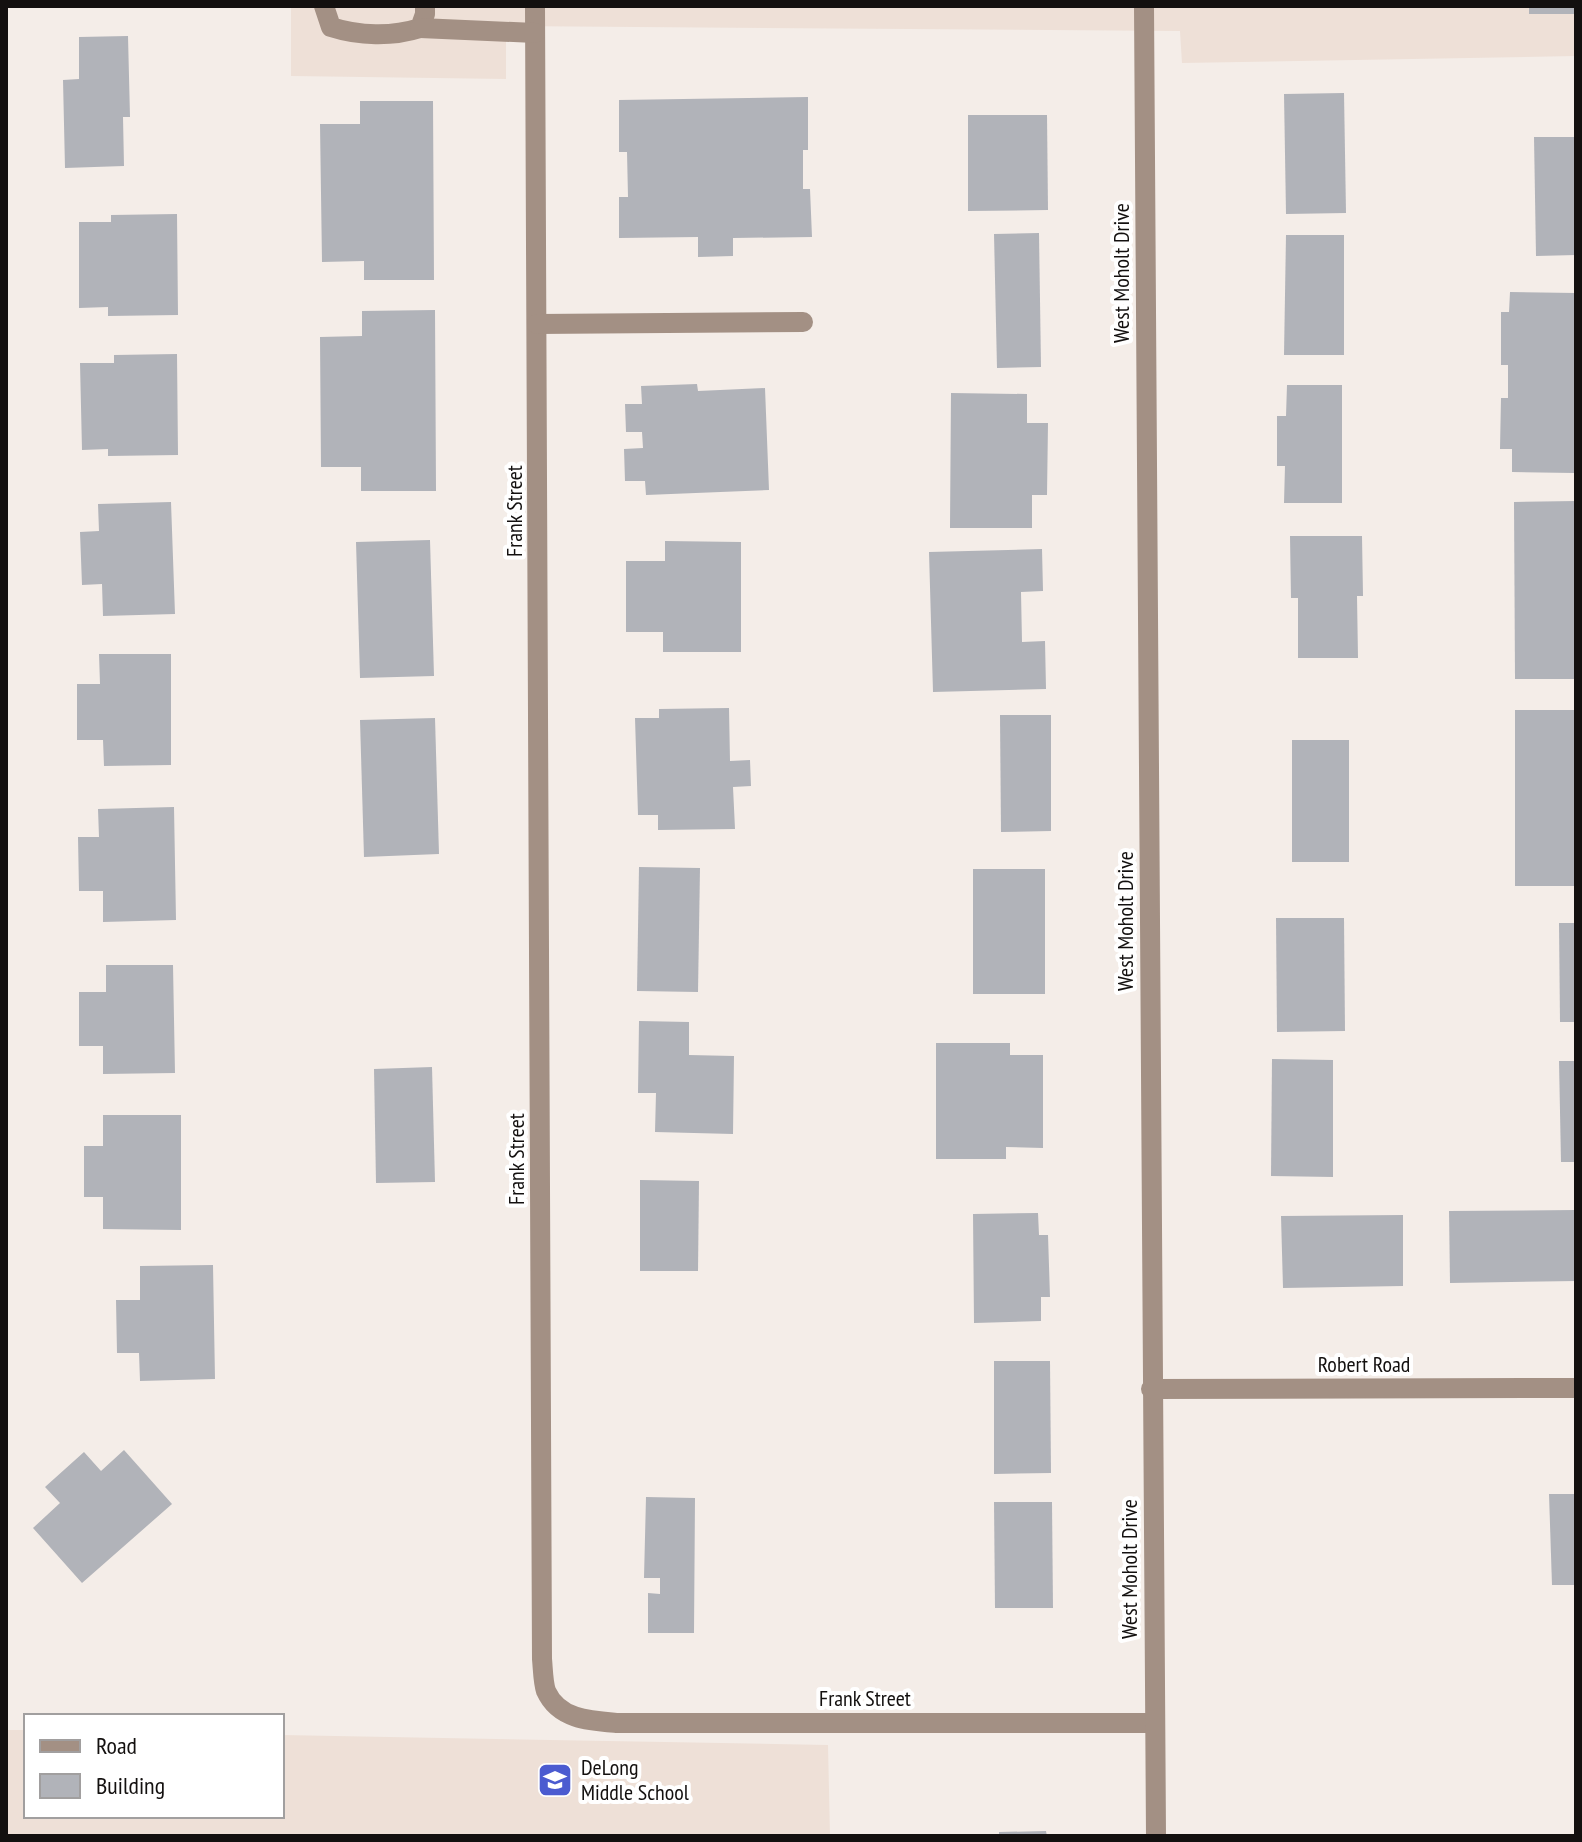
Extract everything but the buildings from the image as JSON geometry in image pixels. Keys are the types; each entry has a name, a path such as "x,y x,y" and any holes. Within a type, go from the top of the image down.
{"street":[{"path":"324,6 331,27 350,33 403,33 420,28 535,33"},
{"path":"420,28 425,6"},
{"name":"Frank Street","path":"535,6 542,1659 546,1690 559,1709 583,1720 618,1723 1154,1723"},
{"name":"West Moholt Drive","path":"1144,6 1156,1836"},
{"path":"537,324 803,322"},
{"name":"Robert Road","path":"1151,1389 1576,1388"}],"shaded area":[{"path":"291,6 1576,6 1576,56 1182,63 1180,31 506,26 506,79 291,76"},
{"name":"DeLong Middle School","path":"6,1730 24,1730 24,1818 284,1818 284,1735 828,1745 830,1836 6,1836"}],"place":[{"name":"DeLong Middle School","path":"555,1780"}]}
